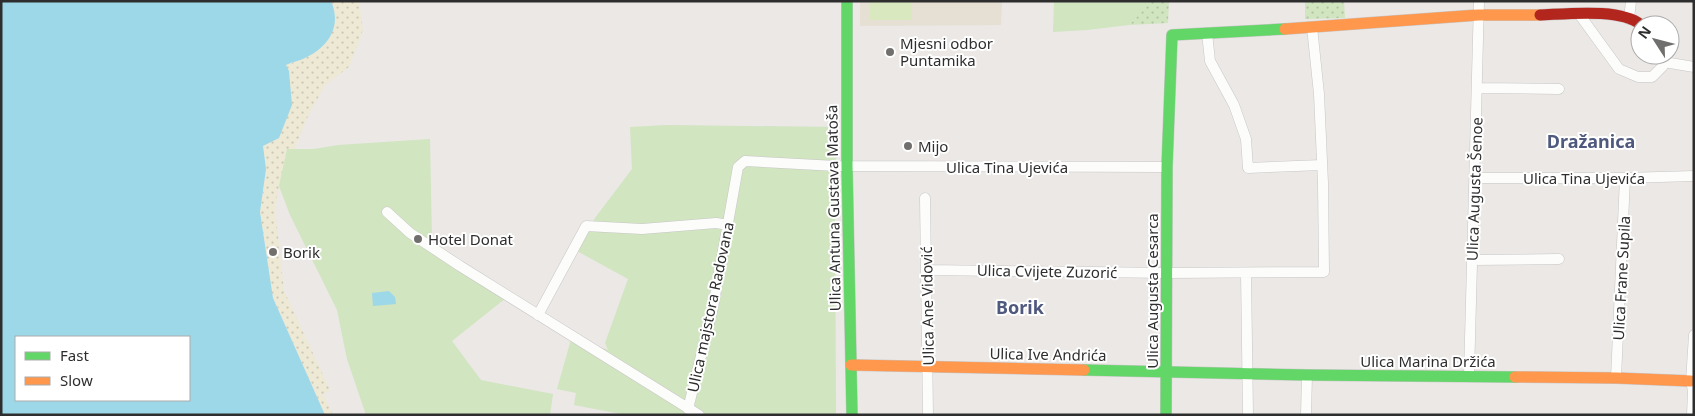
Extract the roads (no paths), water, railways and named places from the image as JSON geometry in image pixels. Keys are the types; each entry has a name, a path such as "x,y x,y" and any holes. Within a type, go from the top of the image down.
{"street":[{"name":"Ulica Antuna Gustava Matoša","path":"846,1 852,415"},
{"name":"Ulica Augusta Šenoe","path":"1469,376 1479,1"},
{"path":"1312,27 1322,164 1248,168 1246,139 1234,105 1210,61 1207,33 1478,15 1611,14 1628,18 1631,1"},
{"path":"1579,14 1619,69 1638,77 1652,77 1662,65"},
{"name":"Ulica Augusta Cesarca","path":"1166,415 1167,167 1172,35 1207,33"},
{"path":"1680,63 1694,67"},
{"path":"1477,88 1559,89"},
{"name":"Ulica majstora Radovana","path":"387,212 410,233 688,409 713,307 729,226 738,167 744,161 847,166"},
{"name":"Ulica Cvijete Zuzorić","path":"927,270 1167,273 1324,272 1322,164"},
{"name":"Ulica Tina Ujevića","path":"847,166 1167,167"},
{"name":"Ulica Tina Ujevića","path":"1475,178 1694,176"},
{"name":"Ulica Frane Supila","path":"1616,378 1626,178"},
{"name":"Ulica Ane Vidović","path":"925,198 929,367 928,415"},
{"path":"538,315 586,226 642,229 716,223 729,226"},
{"path":"1472,260 1559,259"},
{"path":"1246,272 1248,415"},
{"path":"1692,415 1693,391 1691,381 1694,334"},
{"name":"Ulica Ive Andrića","path":"851,365 1166,371"},
{"name":"Ulica Marina Držića","path":"1166,371 1306,375 1616,378 1691,381"},
{"path":"1306,375 1306,415"},
{"path":"688,409 699,415"}],"water":[{"path":"1,1 331,1 335,19 334,27 327,42 303,59 286,65 289,71 292,105 279,138 263,146 266,169 260,212 273,298 325,415 1,415"},
{"path":"389,291 395,297 396,304 373,306 372,293"}],"place":[{"name":"Mjesni odbor Puntamika","path":"890,52"},
{"name":"Mijo","path":"908,146"},
{"name":"Hotel Donat","path":"418,239"},
{"name":"Borik","path":"273,252"}],"district":[{"name":"Dražanica","path":"1591,141"},
{"name":"Borik","path":"1020,307"}]}
